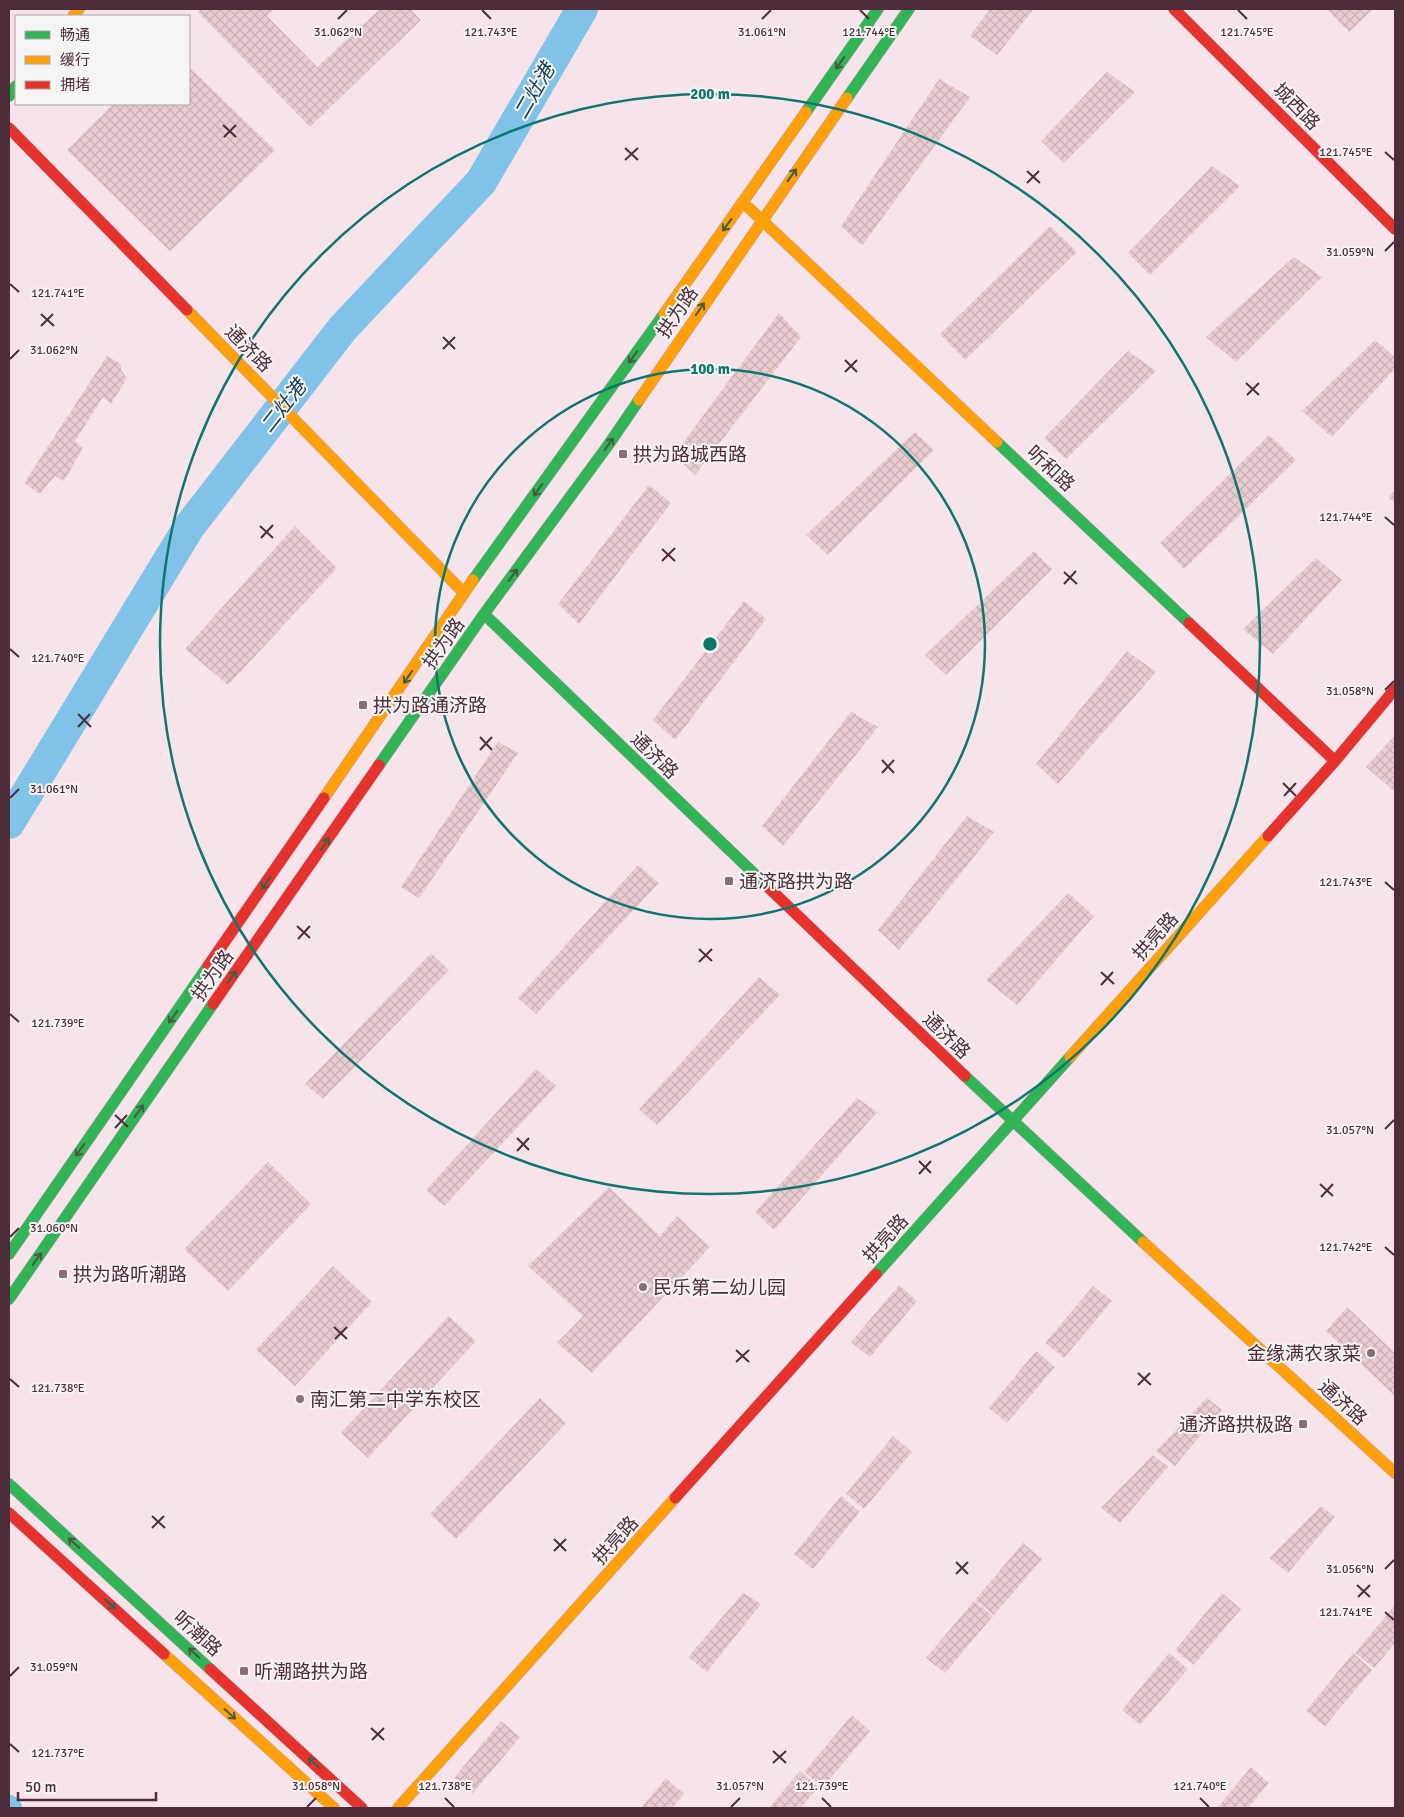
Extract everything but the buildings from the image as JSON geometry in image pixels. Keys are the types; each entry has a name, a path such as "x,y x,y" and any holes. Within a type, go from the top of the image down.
{"street":[{"name":"拱为路","path":"9,1254 464,593 743,203 878,9"},
{"name":"拱为路","path":"9,1298 484,614 608,444 908,9"},
{"name":"城西路","path":"1174,9 1395,229"},
{"name":"通济路","path":"9,128 464,593"},
{"name":"听和路","path":"743,203 1334,761"},
{"name":"通济路","path":"484,614 1012,1122 1395,1473"},
{"name":"拱亮路","path":"398,1808 1334,761 1395,690"},
{"name":"听潮路","path":"9,1484 362,1808"},
{"name":"听潮路","path":"9,1513 334,1808"}],"waterway":[{"name":"二灶港","path":"9,823 189,527 343,328 481,182 582,9"},
{"path":"9,1804 13,1808"}],"traffic: fast":[{"path":"806,112 878,9"},
{"path":"847,98 909,9"},
{"path":"9,96 15,87"},
{"path":"473,580 664,314"},
{"path":"379,765 484,614 609,444 639,400"},
{"path":"997,442 1189,623"},
{"path":"484,614 770,889"},
{"path":"9,1254 208,966"},
{"path":"9,1299 213,1004"},
{"path":"876,1274 1070,1057"},
{"path":"965,1076 1143,1242"},
{"path":"9,1484 210,1669"}],"traffic: slow":[{"path":"74,15 79,9"},
{"path":"639,400 847,98"},
{"path":"664,314 806,112"},
{"path":"749,208 997,442"},
{"path":"187,310 464,593"},
{"path":"324,798 473,580"},
{"path":"1070,1057 1268,836"},
{"path":"1143,1242 1395,1473"},
{"path":"398,1808 675,1498"},
{"path":"164,1654 334,1808"}],"traffic: jam":[{"path":"1174,9 1395,229"},
{"path":"9,128 187,310"},
{"path":"1189,623 1335,761"},
{"path":"1268,836 1335,761 1395,689"},
{"path":"213,1004 379,765"},
{"path":"208,966 324,798"},
{"path":"770,889 965,1076"},
{"path":"675,1498 876,1274"},
{"path":"9,1513 164,1654"},
{"path":"210,1669 362,1808"}],"place":[{"name":"拱为路城西路","path":"623,454"},
{"name":"拱为路通济路","path":"363,705"},
{"name":"通济路拱为路","path":"729,881"},
{"name":"拱为路听潮路","path":"63,1274"},
{"name":"民乐第二幼儿园","path":"643,1287"},
{"name":"金缘满农家菜","path":"1371,1353"},
{"name":"南汇第二中学东校区","path":"300,1399"},
{"name":"通济路拱极路","path":"1303,1424"},
{"name":"听潮路拱为路","path":"244,1671"}]}
